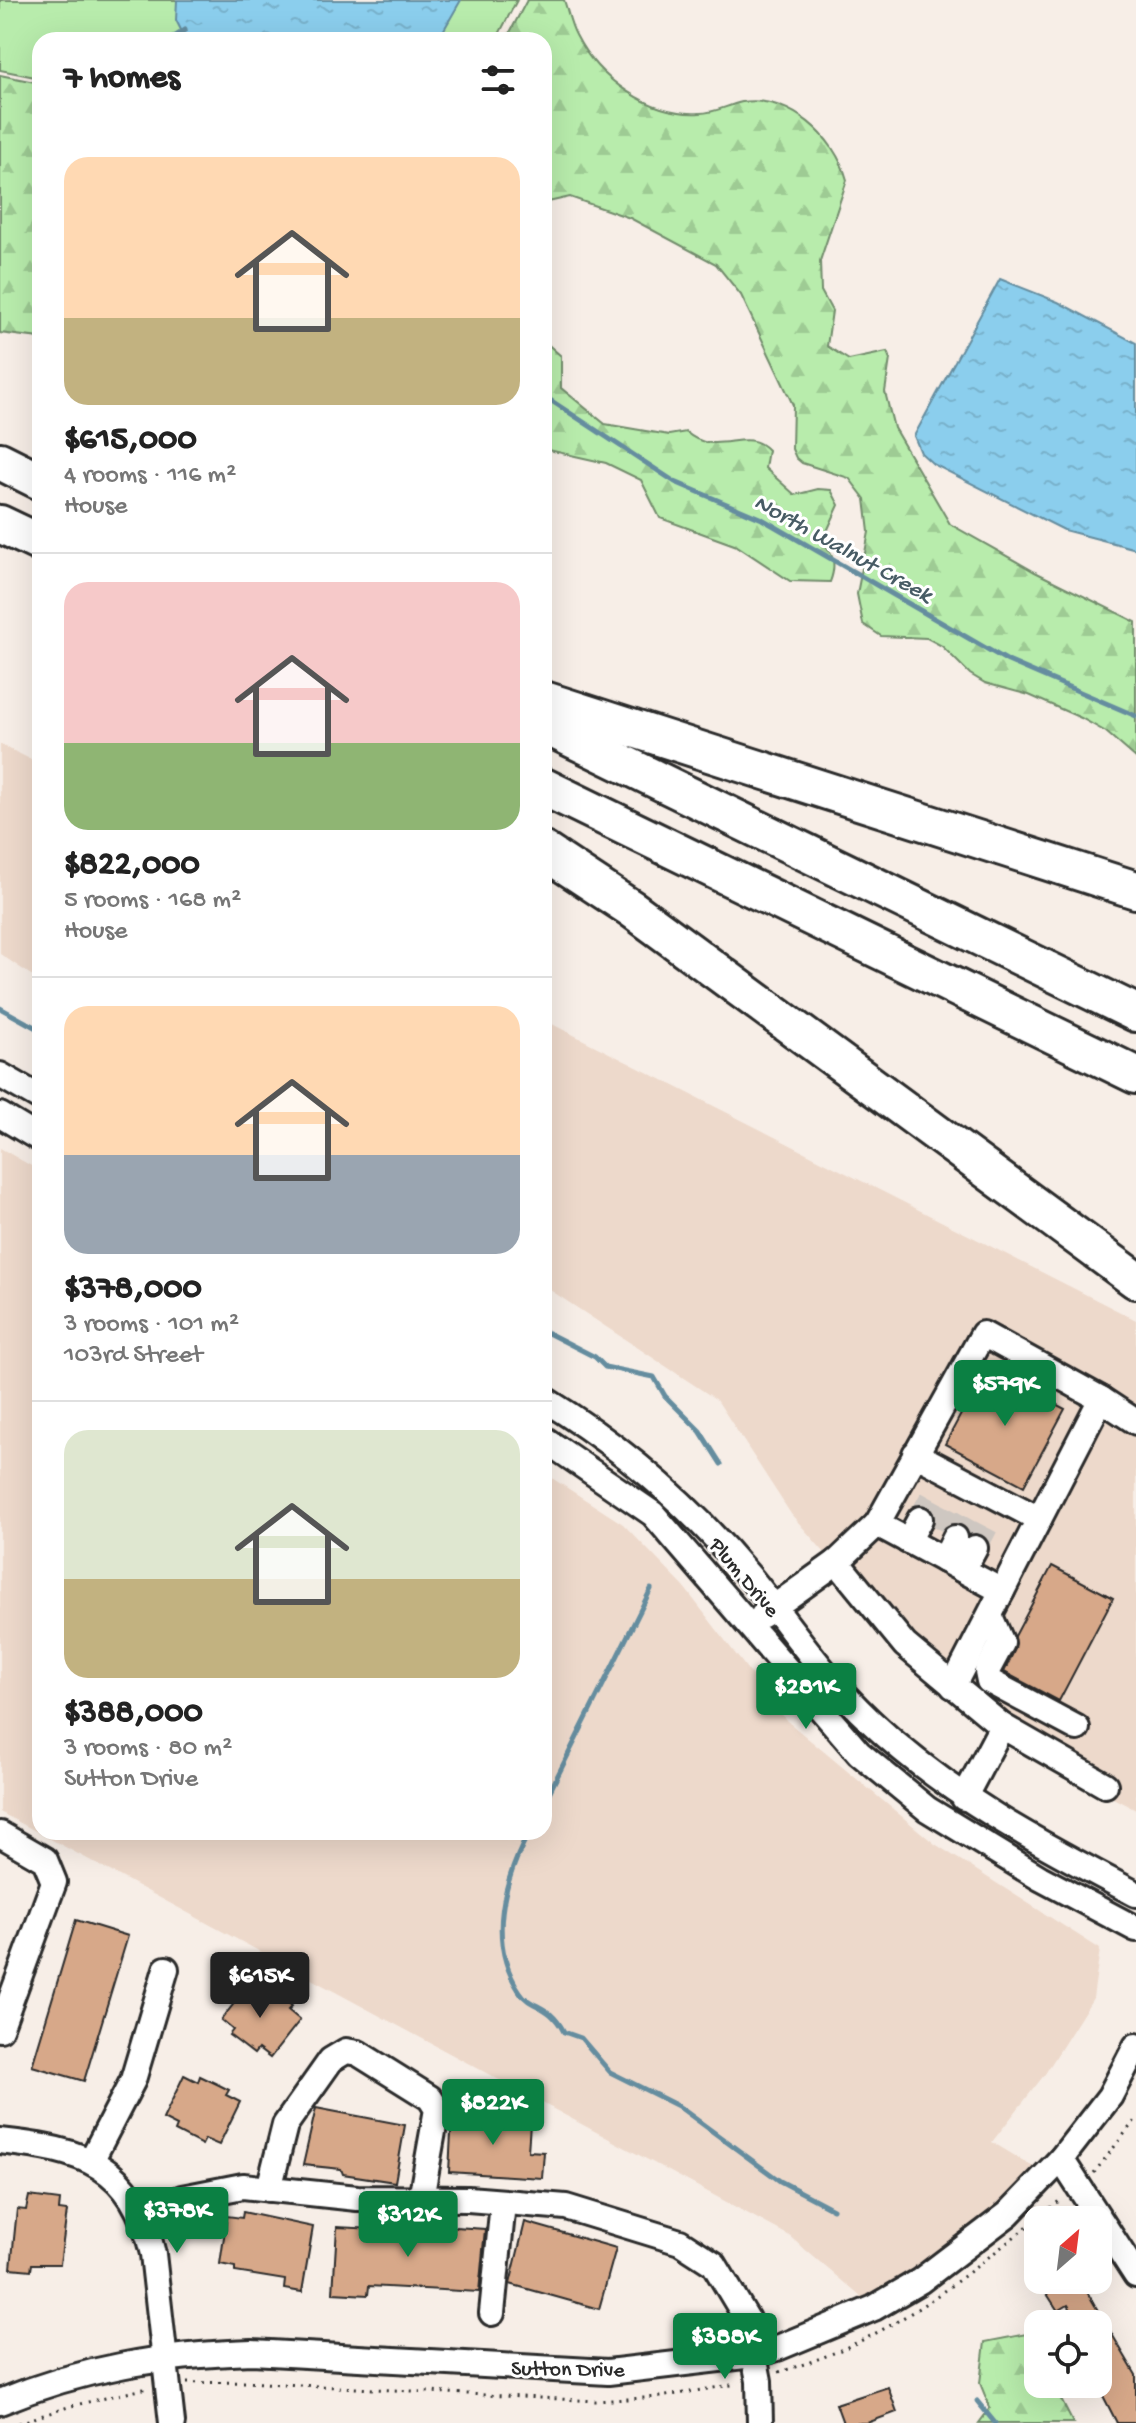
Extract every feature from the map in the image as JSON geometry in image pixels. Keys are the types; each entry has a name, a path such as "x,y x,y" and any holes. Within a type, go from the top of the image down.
{"highway":[{"path":"0,461 32,477"},
{"path":"0,524 32,539"},
{"path":"552,703 1136,890"},
{"path":"552,729 1136,1013"},
{"path":"552,791 1136,1075"},
{"path":"552,856 632,909 1136,1280"}],"street":[{"path":"0,1075 32,1093"},
{"path":"0,1115 32,1134"},
{"path":"748,1625 837,1562 877,1524 983,1334 1101,1399 1136,1422"},
{"path":"953,1686 1101,1399"},
{"name":"Plum Drive","path":"552,1404 582,1422 672,1493 774,1607 866,1717 964,1798 1002,1822 1136,1894"},
{"name":"Plum Drive","path":"552,1445 653,1514 859,1753 927,1809 1040,1878 1136,1929"},
{"path":"915,1454 968,1495 1039,1519"},
{"path":"877,1524 941,1544 1002,1591"},
{"path":"837,1562 905,1645 953,1686 1002,1726 1105,1785"},
{"path":"990,1616 1002,1643 987,1671 989,1681 1077,1728"},
{"path":"964,1798 1002,1726"},
{"path":"0,1834 45,1860 54,1882 0,2029"},
{"path":"91,2161 133,2080 166,1969"},
{"name":"Sutton Drive","path":"0,2402 49,2382 164,2357 252,2352 608,2372 753,2355 826,2330 920,2281 1008,2214 1061,2159 1110,2096 1136,2046"},
{"path":"269,2189 285,2125 331,2060 346,2051 358,2053 430,2098 437,2109 421,2199"},
{"path":"0,2141 56,2147 91,2161 130,2195 143,2217 153,2254 172,2423"},
{"path":"1061,2159 1136,2275"},
{"path":"143,2217 182,2198 243,2186 357,2198 566,2207 680,2242 714,2264 747,2319 759,2381 760,2423"},
{"path":"492,2313 503,2203"}],"path":[{"path":"1078,2186 1091,2176 1136,2119"},
{"path":"19,2423 71,2406 169,2391"}],"shaded area":[{"path":"0,744 32,760 32,976 0,954"},
{"path":"552,1024 1136,1320 1136,1810 1071,1776 945,1691 791,1514 717,1400 552,1291"},
{"path":"0,1148 32,1166 32,1829 0,1812"},
{"path":"552,1478 623,1524 684,1587 787,1721 935,1844 1100,1949 1093,1998 1045,2074 992,2142 1047,2175 874,2308 788,2235 52,1840 552,1840"}],"green space":[{"path":"0,0 517,0 500,32 32,32 32,76 0,70"},
{"path":"527,0 564,0 574,31 598,66 628,92 645,101 681,112 700,113 742,102 777,105 793,112 821,134 832,148 847,180 820,261 821,291 832,311 827,346 849,360 887,352 890,359 885,392 894,428 950,524 1035,572 1136,622 1136,758 1106,732 1081,718 1029,695 985,683 970,674 942,646 927,638 881,636 863,624 857,594 869,532 865,499 849,478 802,463 796,458 792,449 793,405 741,295 716,264 630,218 570,197 552,201 552,32 510,32"},
{"path":"0,75 32,81 32,337 0,333"},
{"path":"552,348 561,356 561,388 605,424 669,435 686,432 708,443 750,440 768,450 765,468 795,495 818,489 831,490 839,505 823,540 833,560 830,582 790,581 737,546 660,518 641,480 606,463 552,451"},
{"path":"1024,2334 1024,2398 1060,2398 1073,2423 979,2423 990,2408 980,2383 985,2342"}],"water":[{"path":"177,0 461,0 443,32 182,32 176,20"},
{"path":"1000,279 1058,302 1136,343 1136,549 1064,530 933,464 921,453 914,436"}],"building":[{"path":"982,1375 1004,1387 1008,1379 1065,1409 1024,1486 945,1444"},
{"path":"1052,1566 1113,1598 1059,1701 1004,1672 1015,1649 1015,1636"},
{"path":"76,1920 128,1936 84,2081 32,2066"},
{"path":"251,1982 263,1991 267,1987 275,1992 292,2006 288,2010 300,2020 270,2058 258,2049 254,2054 229,2035 233,2030 221,2020"},
{"path":"184,2075 198,2082 200,2076 219,2085 229,2090 226,2095 240,2102 219,2145 205,2139 202,2145 175,2131 177,2126 163,2119"},
{"path":"316,2108 405,2125 395,2182 343,2174 341,2169 303,2165"},
{"path":"452,2114 506,2115 516,2117 516,2123 530,2124 528,2151 544,2152 542,2178 449,2172"},
{"path":"29,2196 60,2200 59,2210 67,2211 60,2264 32,2264 31,2270 11,2268 17,2209 26,2210"},
{"path":"243,2212 313,2227 302,2292 284,2289 285,2280 235,2272 235,2267 220,2264 227,2216 242,2218"},
{"path":"525,2222 616,2248 599,2309 510,2284"},
{"path":"394,2223 485,2229 479,2292 369,2286 368,2295 333,2293 337,2227 394,2230"},
{"path":"1047,2294 1088,2294 1098,2310 1071,2310 1068,2305 1057,2310"},
{"path":"1112,2334 1136,2375 1136,2423 1117,2423 1104,2398 1112,2398"},
{"path":"888,2387 897,2412 867,2423 843,2423 836,2404"}],"waterway":[{"name":"North Walnut Creek","path":"552,401 675,482 762,519 1008,661 1136,716"},
{"path":"0,1008 32,1026"},
{"path":"552,1335 595,1357 605,1367 654,1377 665,1396 700,1431 721,1464"},
{"path":"552,1787 651,1589"},
{"path":"525,1840 506,1891 501,1932 503,1953 510,1973 524,1997 552,2016 564,2032 581,2038 610,2072 678,2106 780,2181 833,2209"},
{"path":"977,2401 995,2423"}],"tunnel":[{"path":"920,1519 935,1492"},
{"path":"938,1529 953,1501"},
{"path":"955,1538 971,1510"},
{"path":"975,1548 989,1521"}]}
